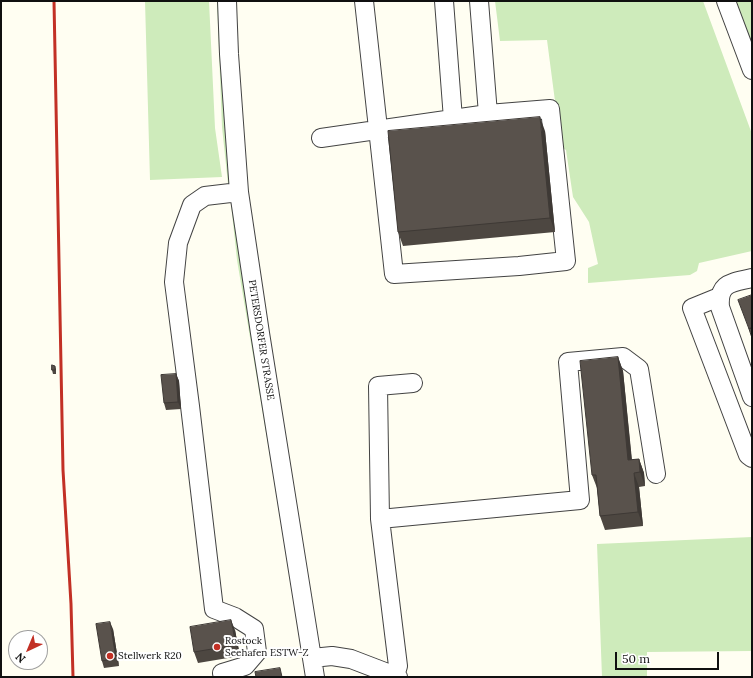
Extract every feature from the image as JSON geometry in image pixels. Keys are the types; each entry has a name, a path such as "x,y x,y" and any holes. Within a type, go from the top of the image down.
{"street":[{"name":"PETERSDORFER STRASSE","path":"228,1 229,54 239,192 315,677"},
{"path":"321,138 378,130 488,114 550,109 566,262 394,274 378,130 364,1"},
{"path":"444,1 453,119"},
{"path":"479,1 488,114"},
{"path":"726,1 752,70"},
{"path":"223,677 222,673 245,666 257,652 254,630 235,617 214,610 174,282 178,243 192,204 205,196 239,192"},
{"path":"752,278 729,284 722,289 719,297 720,306 752,398"},
{"path":"719,297 692,308 748,455 752,458"},
{"path":"380,519 580,500 568,362 623,357 640,369 656,474"},
{"path":"312,658 332,656 351,659 397,676 398,666 380,519 378,386 413,383"}],"green space":[{"path":"145,1 209,1 215,128 222,177 150,180"},
{"path":"217,1 222,1 231,181 228,184 222,127"},
{"path":"495,1 703,1 752,134 752,251 699,263 697,271 690,275 588,283 588,268 598,264 589,222 573,197 566,150 561,147 547,40 500,41"},
{"path":"734,1 752,1 752,50"},
{"path":"230,195 233,197 301,641 237,260"},
{"path":"752,537 752,651 647,652 647,677 602,677 597,544"}],"building":[{"path":"540,117 550,218 398,232 388,131"},
{"path":"752,295 752,328 749,329 738,300"},
{"path":"752,328 752,338 749,329"},
{"path":"618,357 628,460 639,459 640,472 634,473 638,512 600,516 596,475 592,475 580,361"},
{"path":"52,365 55,366 55,370 52,370"},
{"path":"176,374 178,402 164,403 161,375"},
{"path":"231,620 236,645 194,652 190,627"},
{"name":"Stellwerk R20","path":"110,622 116,658 102,661 96,624"},
{"path":"280,668 282,677 256,677 255,672"}],"railway":[{"path":"54,1 63,470 71,604 73,677"}],"place":[{"name":"Rostock Seehafen ESTW-Z","path":"217,647"},
{"name":"Stellwerk R20","path":"110,656"}]}
